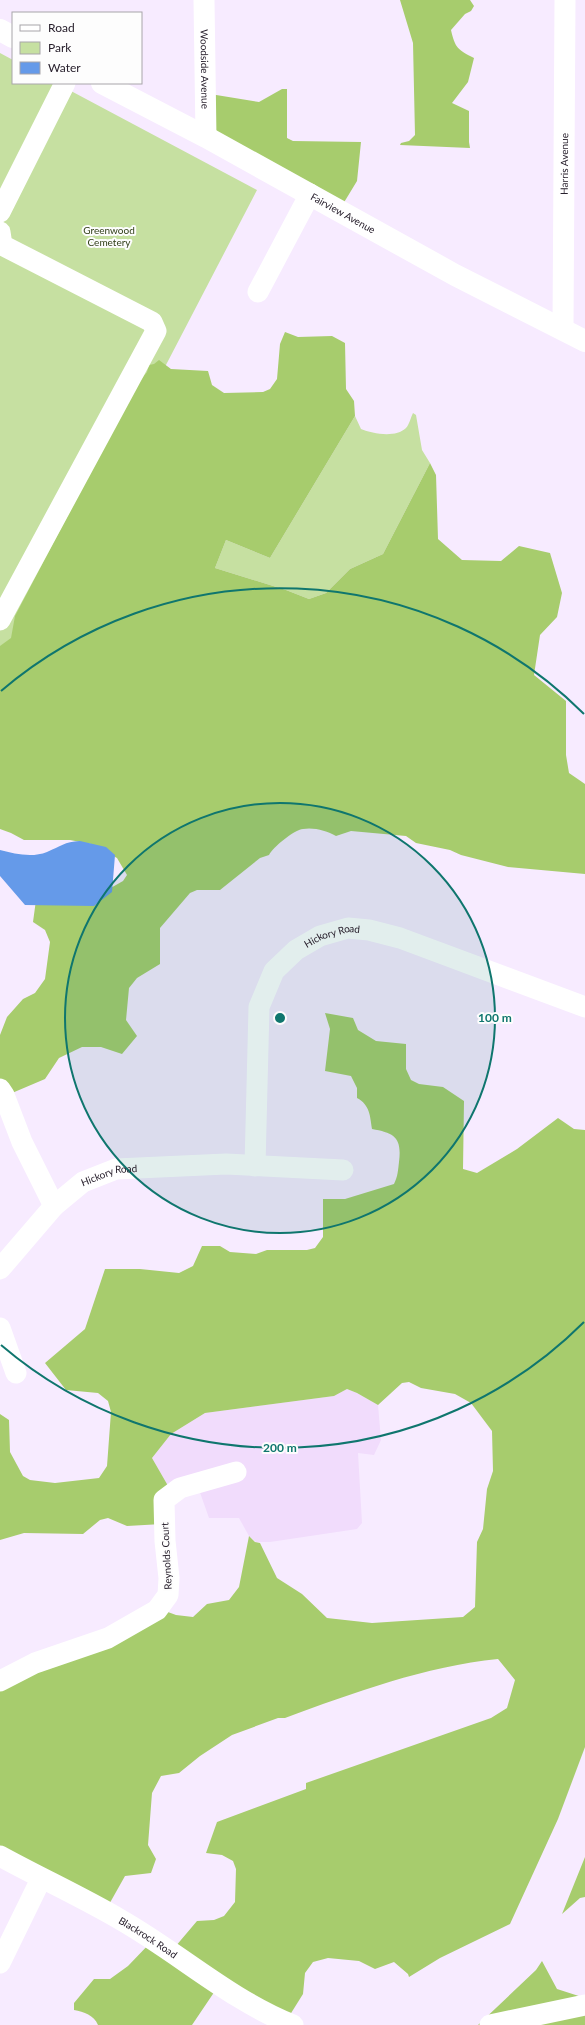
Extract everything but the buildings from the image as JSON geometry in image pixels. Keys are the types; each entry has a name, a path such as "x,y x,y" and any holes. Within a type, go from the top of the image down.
{"main road":[{"path":"0,30 12,36"},
{"name":"Fairview Avenue","path":"104,84 206,137 455,275 563,328 585,341"}],"street":[{"name":"Woodside Avenue","path":"204,0 206,137"},
{"name":"Harris Avenue","path":"563,328 565,0"},
{"path":"0,212 64,84"},
{"path":"258,292 310,194"},
{"path":"0,620 156,332 152,322 1,243"},
{"name":"Hickory Road","path":"255,1166 259,1007 274,971 296,950 320,936 348,928 369,930 400,938 585,1007"},
{"path":"0,1089 4,1095 22,1142 54,1206"},
{"name":"Hickory Road","path":"0,1269 54,1206 83,1182 116,1169 226,1164 343,1170"},
{"path":"0,1328 16,1373"},
{"name":"Reynolds Court","path":"0,1681 35,1663 108,1638 157,1610 168,1594 169,1578 165,1541 164,1500 180,1488 236,1472"},
{"name":"Blackrock Road","path":"0,1856 41,1879 122,1920 236,1995 277,2019 293,2025"},
{"path":"0,1963 41,1879"},
{"path":"490,2025 585,2005"}],"shaded area":[{"path":"347,1389 378,1405 381,1440 374,1455 358,1453 362,1523 357,1529 270,1542 256,1542 249,1536 239,1518 209,1518 197,1484 171,1491 152,1458 171,1434 205,1413 334,1396"}],"green space":[{"path":"400,0 470,0 474,6 471,11 465,14 451,30 458,48 474,58 468,82 452,103 469,111 470,148 400,145 401,143 409,141 415,135 413,43"},
{"name":"Greenwood Cemetery","path":"0,53 12,59 12,84 58,84 257,190 0,684"},
{"path":"282,89 287,89 287,138 293,141 361,142 357,181 340,209 205,130 204,93 259,102"},
{"path":"285,332 298,337 332,336 345,343 346,389 354,401 355,416 270,558 226,540 215,568 286,590 309,599 326,593 350,569 383,554 430,463 436,475 438,539 462,560 501,561 519,546 550,553 562,593 557,617 540,635 534,675 566,701 566,755 569,773 585,784 585,874 508,867 461,855 450,850 416,843 406,836 351,831 336,836 316,829 299,830 284,839 269,855 260,858 220,890 197,890 190,893 160,928 160,964 137,978 129,988 126,1020 137,1036 122,1054 101,1047 82,1047 59,1058 45,1079 5,1096 0,1092 0,1035 7,1017 23,999 35,993 45,979 50,942 45,930 33,922 36,900 86,902 123,881 127,875 117,858 91,844 70,840 24,840 0,829 0,646 11,638 15,616 136,386 147,372 149,365 154,364 159,360 171,369 208,371 212,385 224,393 263,392 270,389 277,379 280,344"},
{"path":"413,413 416,415 422,450 430,463 383,554 350,569 326,593 309,599 286,590 215,568 226,540 270,558 355,416 361,429 378,434 391,434 402,431 406,428"},
{"path":"325,1013 353,1018 358,1030 376,1041 406,1044 406,1069 411,1080 419,1084 443,1087 464,1101 463,1169 477,1173 517,1149 558,1118 574,1129 585,1130 585,1747 558,1819 510,1924 440,1958 409,1977 408,1974 394,1962 375,1969 359,1961 328,1958 313,1962 305,1973 303,1994 288,2018 219,1985 192,2025 98,2025 91,2016 74,2010 74,2003 94,1979 110,1979 128,1966 152,1941 175,1947 197,1921 214,1920 224,1916 235,1902 236,1869 233,1861 222,1855 206,1853 217,1822 306,1789 306,1783 491,1718 507,1708 515,1680 498,1659 444,1668 417,1674 363,1690 232,1735 200,1756 179,1773 161,1776 152,1793 148,1845 156,1859 151,1873 125,1876 107,1908 0,1857 0,1679 157,1608 176,1615 193,1617 207,1604 229,1600 239,1587 249,1536 255,1542 260,1543 277,1578 302,1594 327,1618 372,1623 463,1617 475,1607 477,1542 483,1529 487,1489 493,1471 492,1431 471,1403 455,1394 421,1388 409,1382 402,1383 378,1405 347,1389 334,1396 205,1413 171,1434 152,1458 171,1491 162,1524 127,1526 108,1518 100,1520 83,1534 24,1533 0,1540 0,1414 9,1420 10,1452 23,1476 30,1480 55,1483 99,1478 107,1466 111,1412 108,1401 98,1393 66,1390 45,1363 85,1329 105,1269 140,1269 179,1273 193,1266 202,1246 220,1246 230,1252 256,1254 267,1250 307,1250 315,1248 323,1237 323,1199 345,1199 394,1184 397,1176 400,1154 398,1142 386,1132 372,1129 369,1111 365,1104 357,1098 357,1088 351,1076 325,1071 330,1029"},
{"path":"585,1857 585,1897 580,1898 562,1914"},
{"path":"542,1961 557,1989 585,1998 585,2025 478,2025 536,1970"}],"water":[{"path":"80,841 106,847 115,855 112,892 94,906 25,905 0,876 0,850 18,854 35,855 47,852 66,843"}]}
